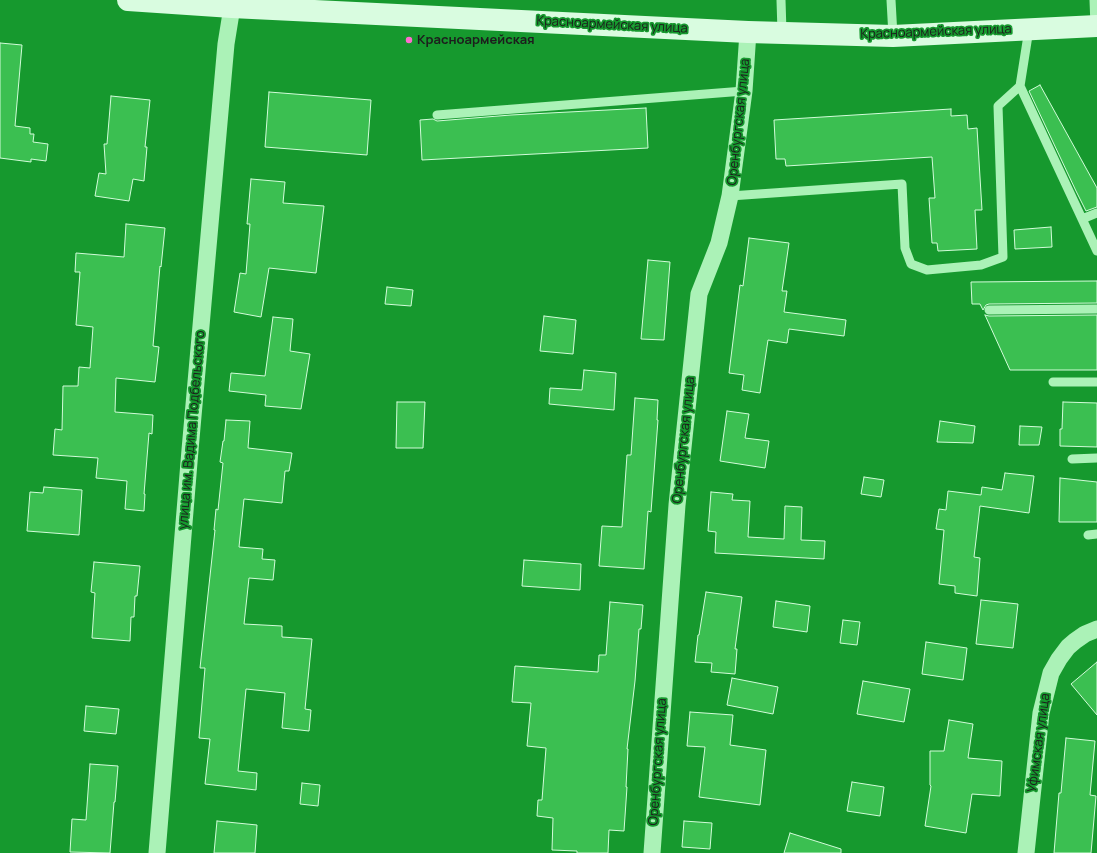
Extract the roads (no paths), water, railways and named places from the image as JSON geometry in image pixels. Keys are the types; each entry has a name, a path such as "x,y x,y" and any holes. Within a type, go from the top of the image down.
{"street":[{"name":"Красноармейская улица","path":"128,0 232,7 748,32 893,36 1096,26"},
{"name":"улица им. Вадима Подбельского","path":"157,853 190,450 226,44 232,7"},
{"name":"Оренбургская улица","path":"652,853 677,504 699,294 719,243 730,196 744,91 748,32"},
{"name":"Уфимская улица","path":"1026,853 1041,713 1051,674 1059,659 1075,641 1097,628"}],"lane":[{"path":"781,0 782,32"},
{"path":"891,0 893,36"},
{"path":"1094,0 1096,26"},
{"path":"1029,29 1020,86 1097,251"},
{"path":"730,196 902,184 905,248 911,264 927,270 982,265 1003,257 998,106 1020,86"},
{"path":"437,115 744,91"},
{"path":"1082,219 1097,213"},
{"path":"989,310 1097,309"},
{"path":"1053,382 1097,382"},
{"path":"1072,459 1097,458"}],"place":[{"name":"Красноармейская","path":"409,40"}]}
